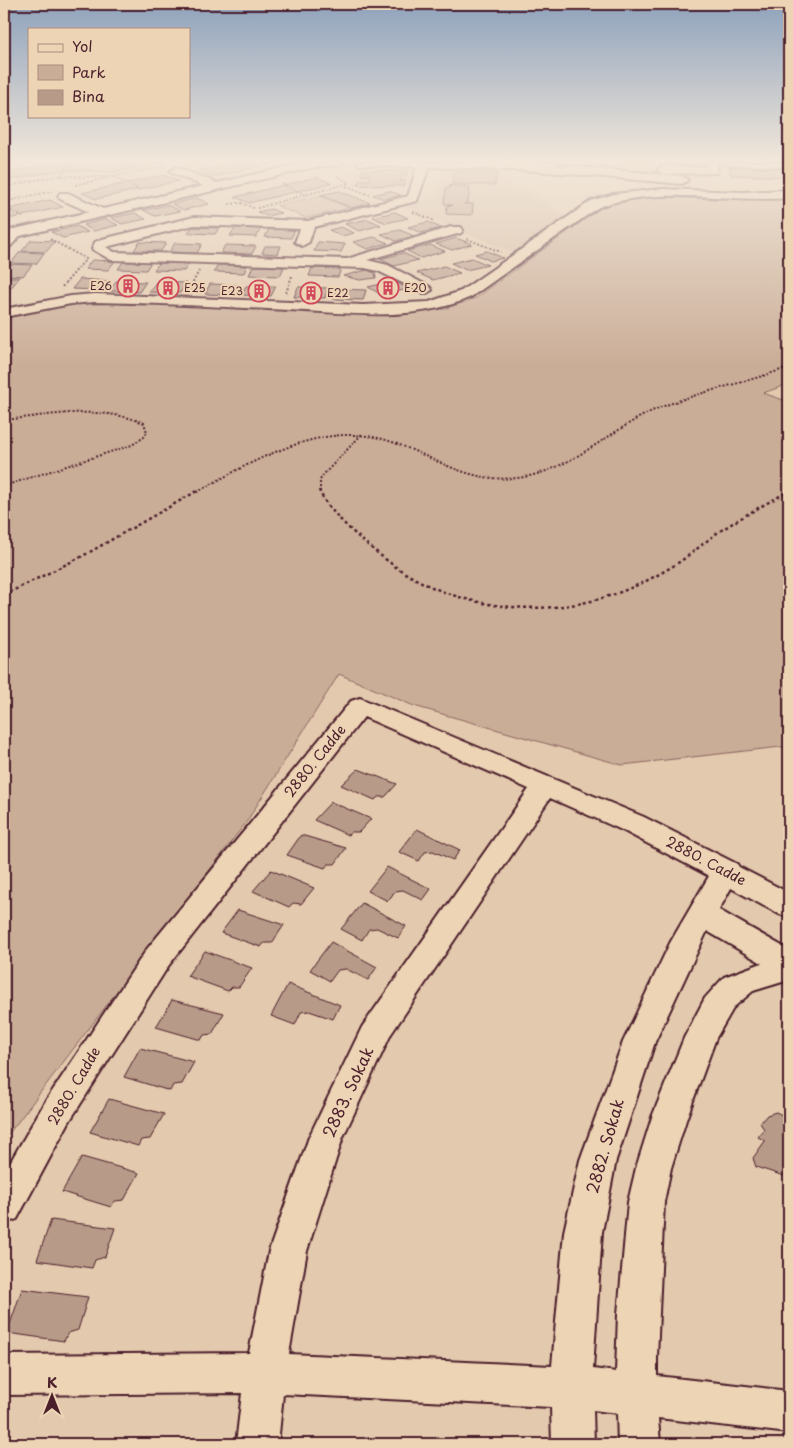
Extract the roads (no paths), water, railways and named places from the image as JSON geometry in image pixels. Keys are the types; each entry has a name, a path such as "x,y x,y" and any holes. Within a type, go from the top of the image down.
{"street":[{"path":"4,245 9,233 29,230"},
{"path":"157,230 107,242 99,249 111,256 296,261 378,266 430,289 377,304 350,308"},
{"path":"296,261 306,230"},
{"path":"4,313 80,299 102,298 403,309 442,303 466,294 558,230"},
{"path":"349,263 359,257 453,231"},
{"path":"462,279 512,262"},
{"name":"2880. Cadde","path":"4,1206 62,1104 158,957 360,706 634,824 727,871 789,906"},
{"name":"2883. Sokak","path":"257,1444 265,1373 288,1251 326,1137 378,1027 545,785"},
{"name":"2882. Sokak","path":"573,1444 572,1387 583,1232 598,1160 639,1042 667,980 727,871"},
{"path":"702,914 789,964"},
{"path":"640,1444 636,1396 637,1324 646,1201 667,1123 695,1050 719,1005 730,991 758,977 789,968"},
{"path":"4,1375 265,1373 572,1387 636,1396 789,1412"}],"place":[{"name":"E26","path":"128,286"},
{"name":"E25","path":"168,288"},
{"name":"E20","path":"388,288"},
{"name":"E23","path":"259,291"},
{"name":"E22","path":"311,293"}]}
